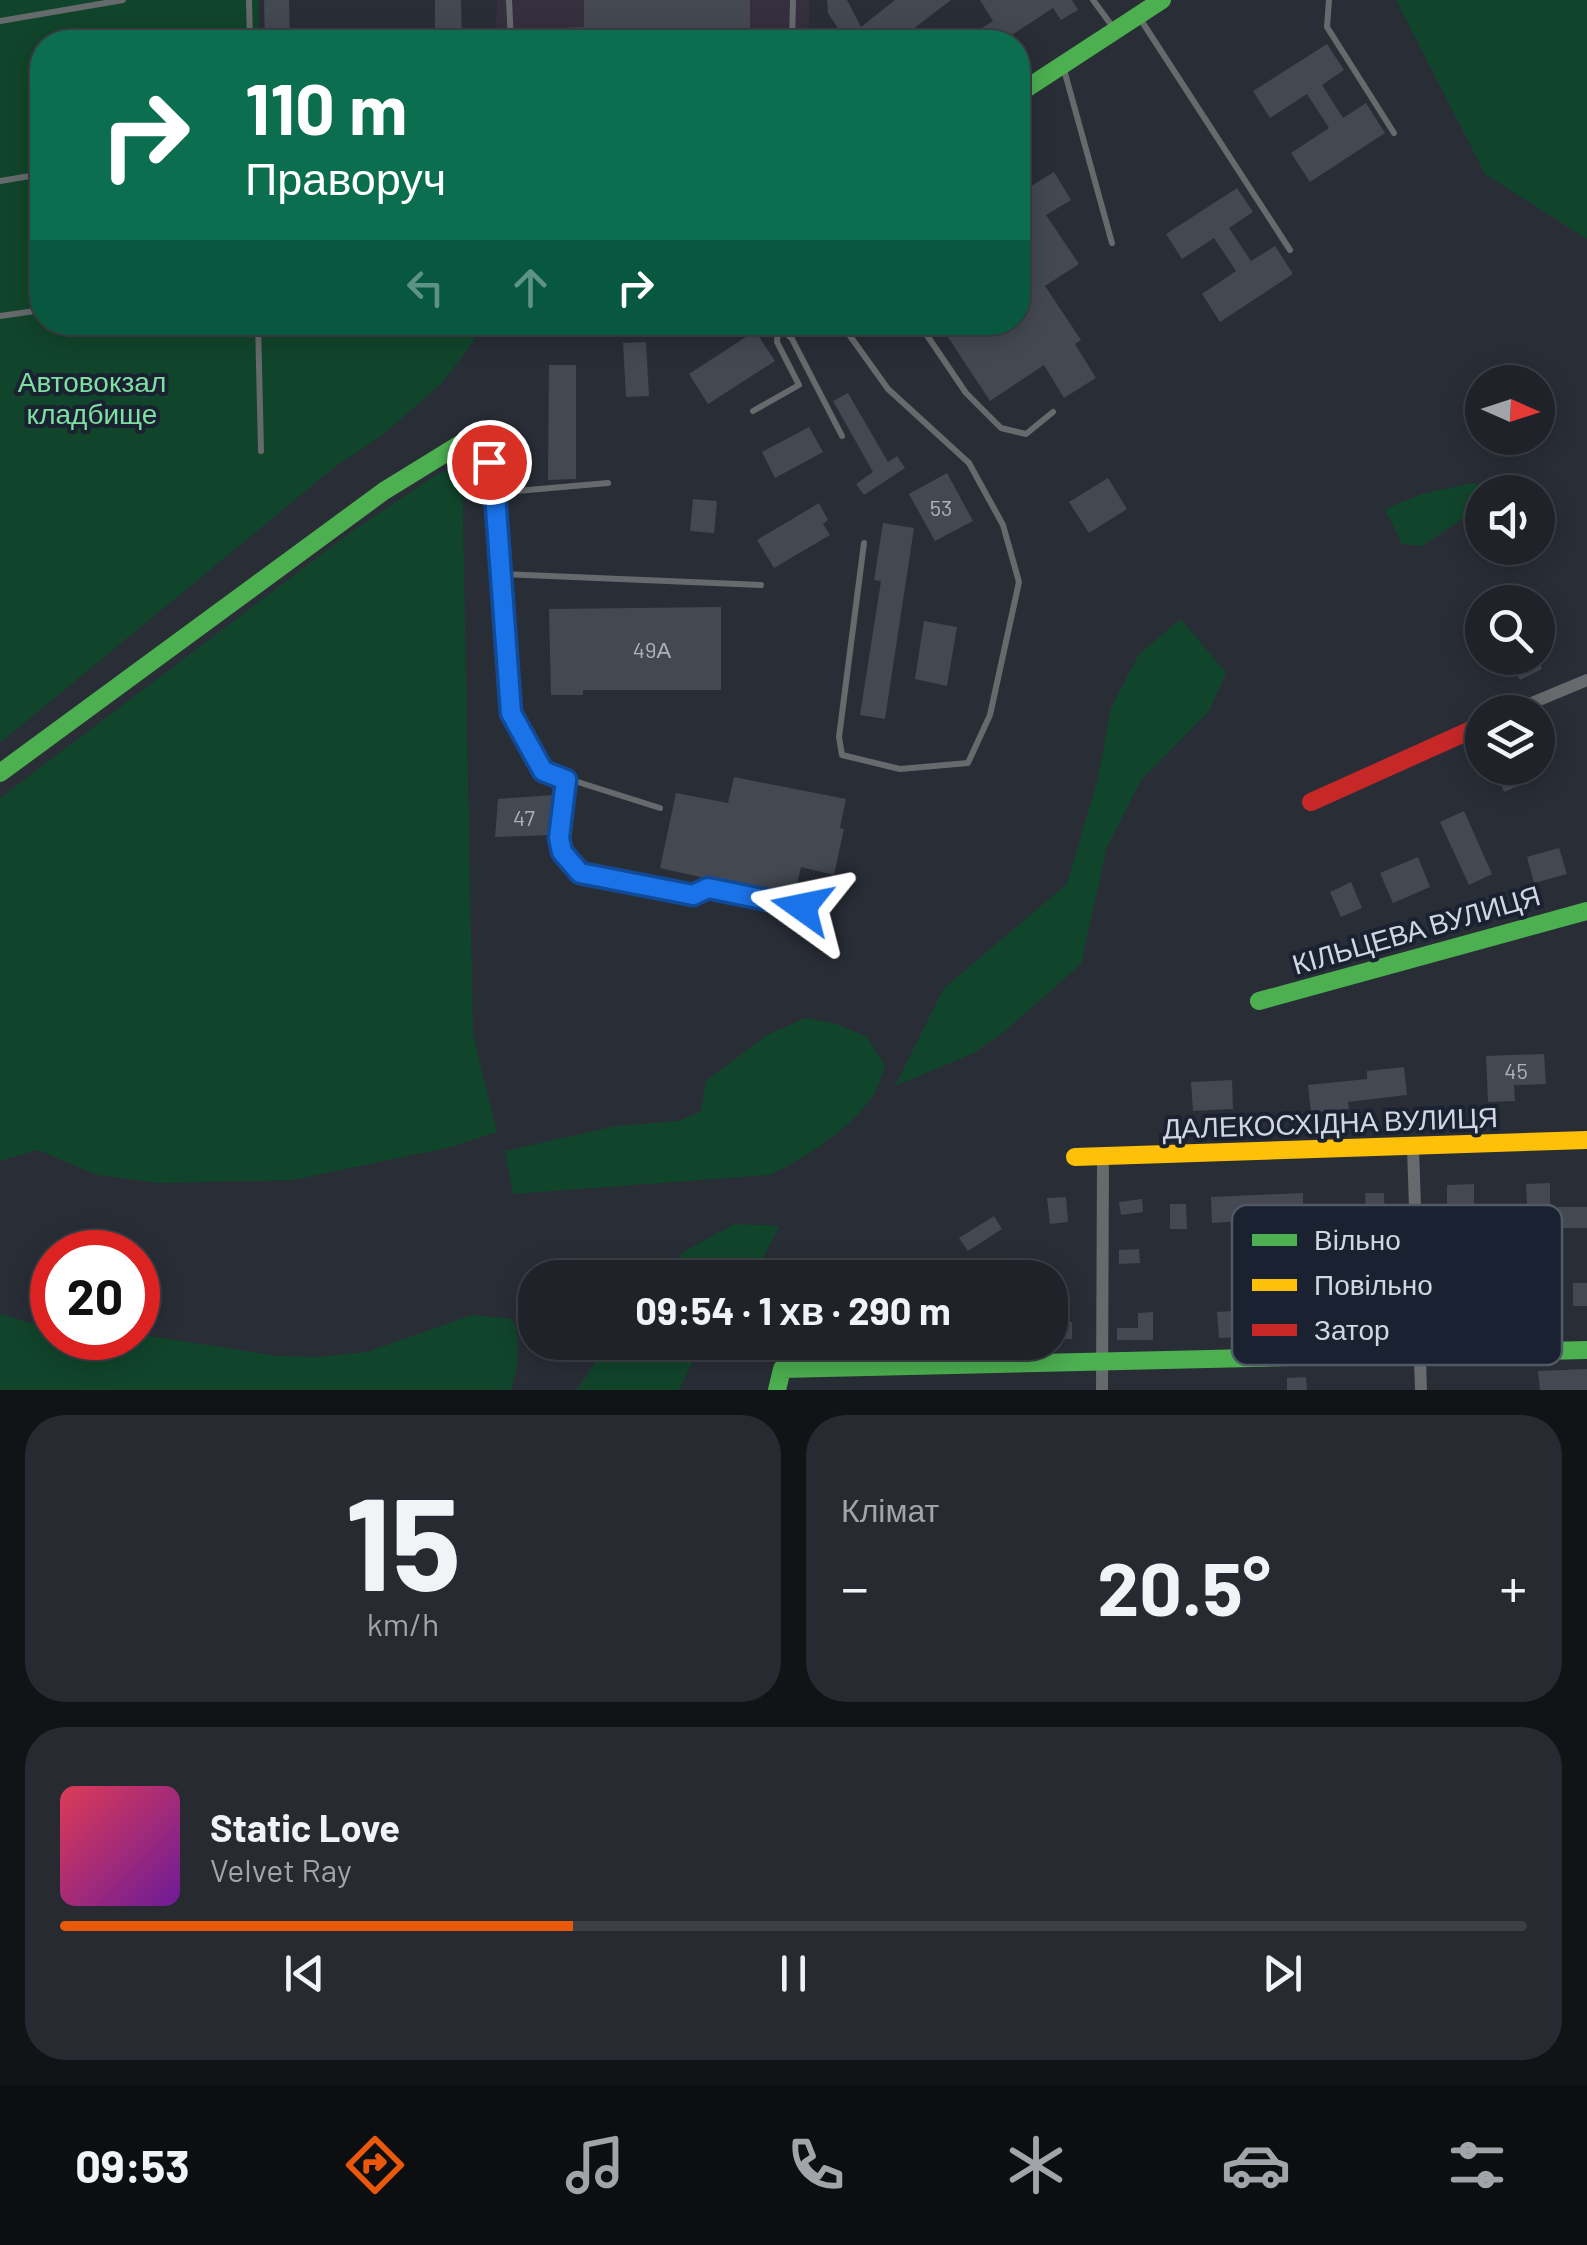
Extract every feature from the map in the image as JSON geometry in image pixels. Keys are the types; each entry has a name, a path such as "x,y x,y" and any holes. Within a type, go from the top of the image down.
{"street":[{"path":"1030,86 1162,0"},
{"path":"0,773 384,492 483,430"},
{"path":"1551,695 1587,680"},
{"path":"1312,802 1465,733"},
{"name":"КІЛЬЦЕВА ВУЛИЦЯ","path":"1259,1001 1587,911"},
{"name":"ДАЛЕКОСХІДНА ВУЛИЦЯ","path":"1075,1157 1587,1140"},
{"path":"1413,1147 1415,1205"},
{"path":"1102,1390 1103,1157"},
{"path":"1562,1351 1587,1350"},
{"path":"777,1390 782,1369 1232,1360"}],"lane":[{"path":"0,21 123,0"},
{"path":"249,0 250,30"},
{"path":"509,0 510,30"},
{"path":"792,30 793,0"},
{"path":"1094,0 1115,31"},
{"path":"1329,0 1327,27 1394,132"},
{"path":"1138,16 1290,250"},
{"path":"1063,65 1112,242"},
{"path":"0,181 30,176"},
{"path":"0,316 30,312"},
{"path":"258,335 261,452"},
{"path":"753,411 799,385 777,335"},
{"path":"787,335 842,436"},
{"path":"849,335 888,389 968,463 1003,525 1019,582 990,714 968,763 900,769 842,754 838,736 864,543"},
{"path":"927,335 966,393 1001,428 1026,434 1053,412"},
{"path":"483,430 495,494 511,713 543,771 660,808"},
{"path":"495,494 608,484"},
{"path":"500,574 762,585"},
{"path":"566,780 559,838 562,852 580,873 693,895 708,888 802,907"}],"shaded area":[{"path":"497,0 809,0 809,30 496,30"}],"green space":[{"name":"Автовокзал кладбище","path":"0,0 258,0 259,30 30,30 30,335 475,335 475,339 443,382 384,434 336,466 0,743"},
{"path":"1396,0 1587,0 1587,239 1485,174"},
{"path":"462,468 473,1034 497,1132 447,1148 293,1180 160,1183 97,1175 38,1150 0,1161 0,798 351,532 439,473"},
{"path":"1465,485 1465,517 1422,546 1402,544 1385,509 1422,494"},
{"path":"1181,619 1226,673 1209,711 1141,780 1107,847 1081,964 974,1053 895,1086 944,988 1067,884 1098,778 1111,708 1139,654"},
{"path":"805,1018 833,1023 866,1036 885,1065 876,1091 865,1106 841,1130 797,1161 769,1175 513,1194 505,1151 616,1126 679,1121 701,1111 706,1081 767,1035"},
{"path":"735,1224 779,1226 762,1260 676,1260 683,1252"},
{"path":"0,1314 30,1323 30,1360 160,1360 160,1337 277,1356 367,1352 472,1315 512,1319 517,1335 516,1373 511,1390 0,1390"},
{"path":"596,1360 694,1360 679,1390 577,1390"}],"building":[{"path":"264,0 289,0 290,30 265,30"},
{"path":"435,0 461,0 462,30 435,30"},
{"path":"584,0 750,0 750,30 544,29 584,27"},
{"path":"827,0 847,0 861,27 895,0 951,0 912,30 839,30 828,13"},
{"path":"980,0 1072,0 1078,10 1061,20 1053,8 1019,30 979,30 993,21"},
{"path":"1327,44 1344,70 1322,85 1343,118 1366,103 1385,133 1310,182 1291,153 1329,128 1307,94 1270,118 1253,91"},
{"path":"1054,172 1071,200 1046,215 1079,264 1045,286 1081,340 1075,344 1096,378 1064,398 1044,365 990,401 947,335 1030,335 1030,187"},
{"path":"1237,188 1253,212 1229,228 1251,261 1275,246 1293,274 1220,322 1202,294 1236,271 1214,238 1182,259 1166,234"},
{"path":"749,335 758,335 775,361 708,404 689,374"},
{"path":"646,342 649,396 626,397 623,343"},
{"path":"549,365 576,365 576,479 548,480"},
{"path":"848,393 888,462 897,456 905,468 864,495 856,484 873,472 833,401"},
{"path":"809,427 823,452 775,478 762,452"},
{"path":"947,473 973,521 935,541 909,494"},
{"path":"1108,478 1127,509 1089,533 1069,502"},
{"path":"693,499 717,501 714,533 690,531"},
{"path":"819,503 828,520 823,524 830,535 774,568 757,540"},
{"path":"883,523 914,528 885,719 860,715 881,581 874,580"},
{"path":"721,607 721,690 583,690 583,695 551,695 549,609"},
{"path":"924,621 957,627 947,686 915,679"},
{"path":"734,777 846,799 834,875 801,867 794,898 660,868 676,793 728,803"},
{"path":"1501,785 1520,785 1504,792"},
{"path":"552,795 550,835 495,837 498,799"},
{"path":"1464,811 1492,874 1469,885 1440,822"},
{"path":"1559,848 1567,874 1534,883 1527,857"},
{"path":"1418,857 1430,887 1393,903 1380,873"},
{"path":"1351,882 1362,908 1341,917 1330,892"},
{"path":"1544,1054 1546,1084 1514,1085 1515,1101 1488,1102 1486,1056"},
{"path":"1404,1067 1407,1095 1348,1102 1349,1109 1311,1113 1308,1085 1367,1079 1367,1071"},
{"path":"1232,1080 1233,1109 1193,1111 1191,1082"},
{"path":"1550,1183 1550,1204 1527,1205 1526,1184"},
{"path":"1474,1184 1474,1205 1447,1205 1447,1185"},
{"path":"1303,1193 1303,1205 1232,1205 1232,1222 1212,1223 1211,1197"},
{"path":"1365,1193 1384,1193 1384,1205 1365,1205"},
{"path":"1066,1197 1068,1222 1050,1224 1047,1198"},
{"path":"1142,1199 1143,1212 1121,1215 1119,1202"},
{"path":"1170,1204 1186,1204 1187,1229 1170,1229"},
{"path":"1562,1207 1587,1207 1587,1228 1562,1228"},
{"path":"994,1216 1002,1229 968,1251 959,1238"},
{"path":"1139,1249 1140,1263 1119,1264 1119,1250"},
{"path":"1573,1283 1587,1283 1587,1306 1573,1306"},
{"path":"1232,1311 1232,1337 1219,1338 1217,1312"},
{"path":"1153,1312 1153,1340 1117,1340 1117,1328 1138,1328 1138,1313"},
{"path":"1068,1322 1072,1322 1072,1339 1068,1339"},
{"path":"1587,1369 1587,1390 1540,1390 1538,1371"},
{"path":"1306,1377 1307,1390 1287,1390 1287,1378"}],"traffic: fast":[{"path":"1030,86 1162,0"},
{"path":"0,773 384,491 483,430"},
{"path":"1259,1001 1587,911"},
{"path":"1562,1351 1587,1350"},
{"path":"777,1390 782,1369 1232,1358"}],"traffic: slow":[{"path":"1075,1157 1587,1140"}],"traffic: jam":[{"path":"1311,802 1465,733"}],"route":[{"path":"489,462 495,494 511,713 543,771 566,780 559,838 562,852 580,873 693,895 708,888 802,907"}]}
